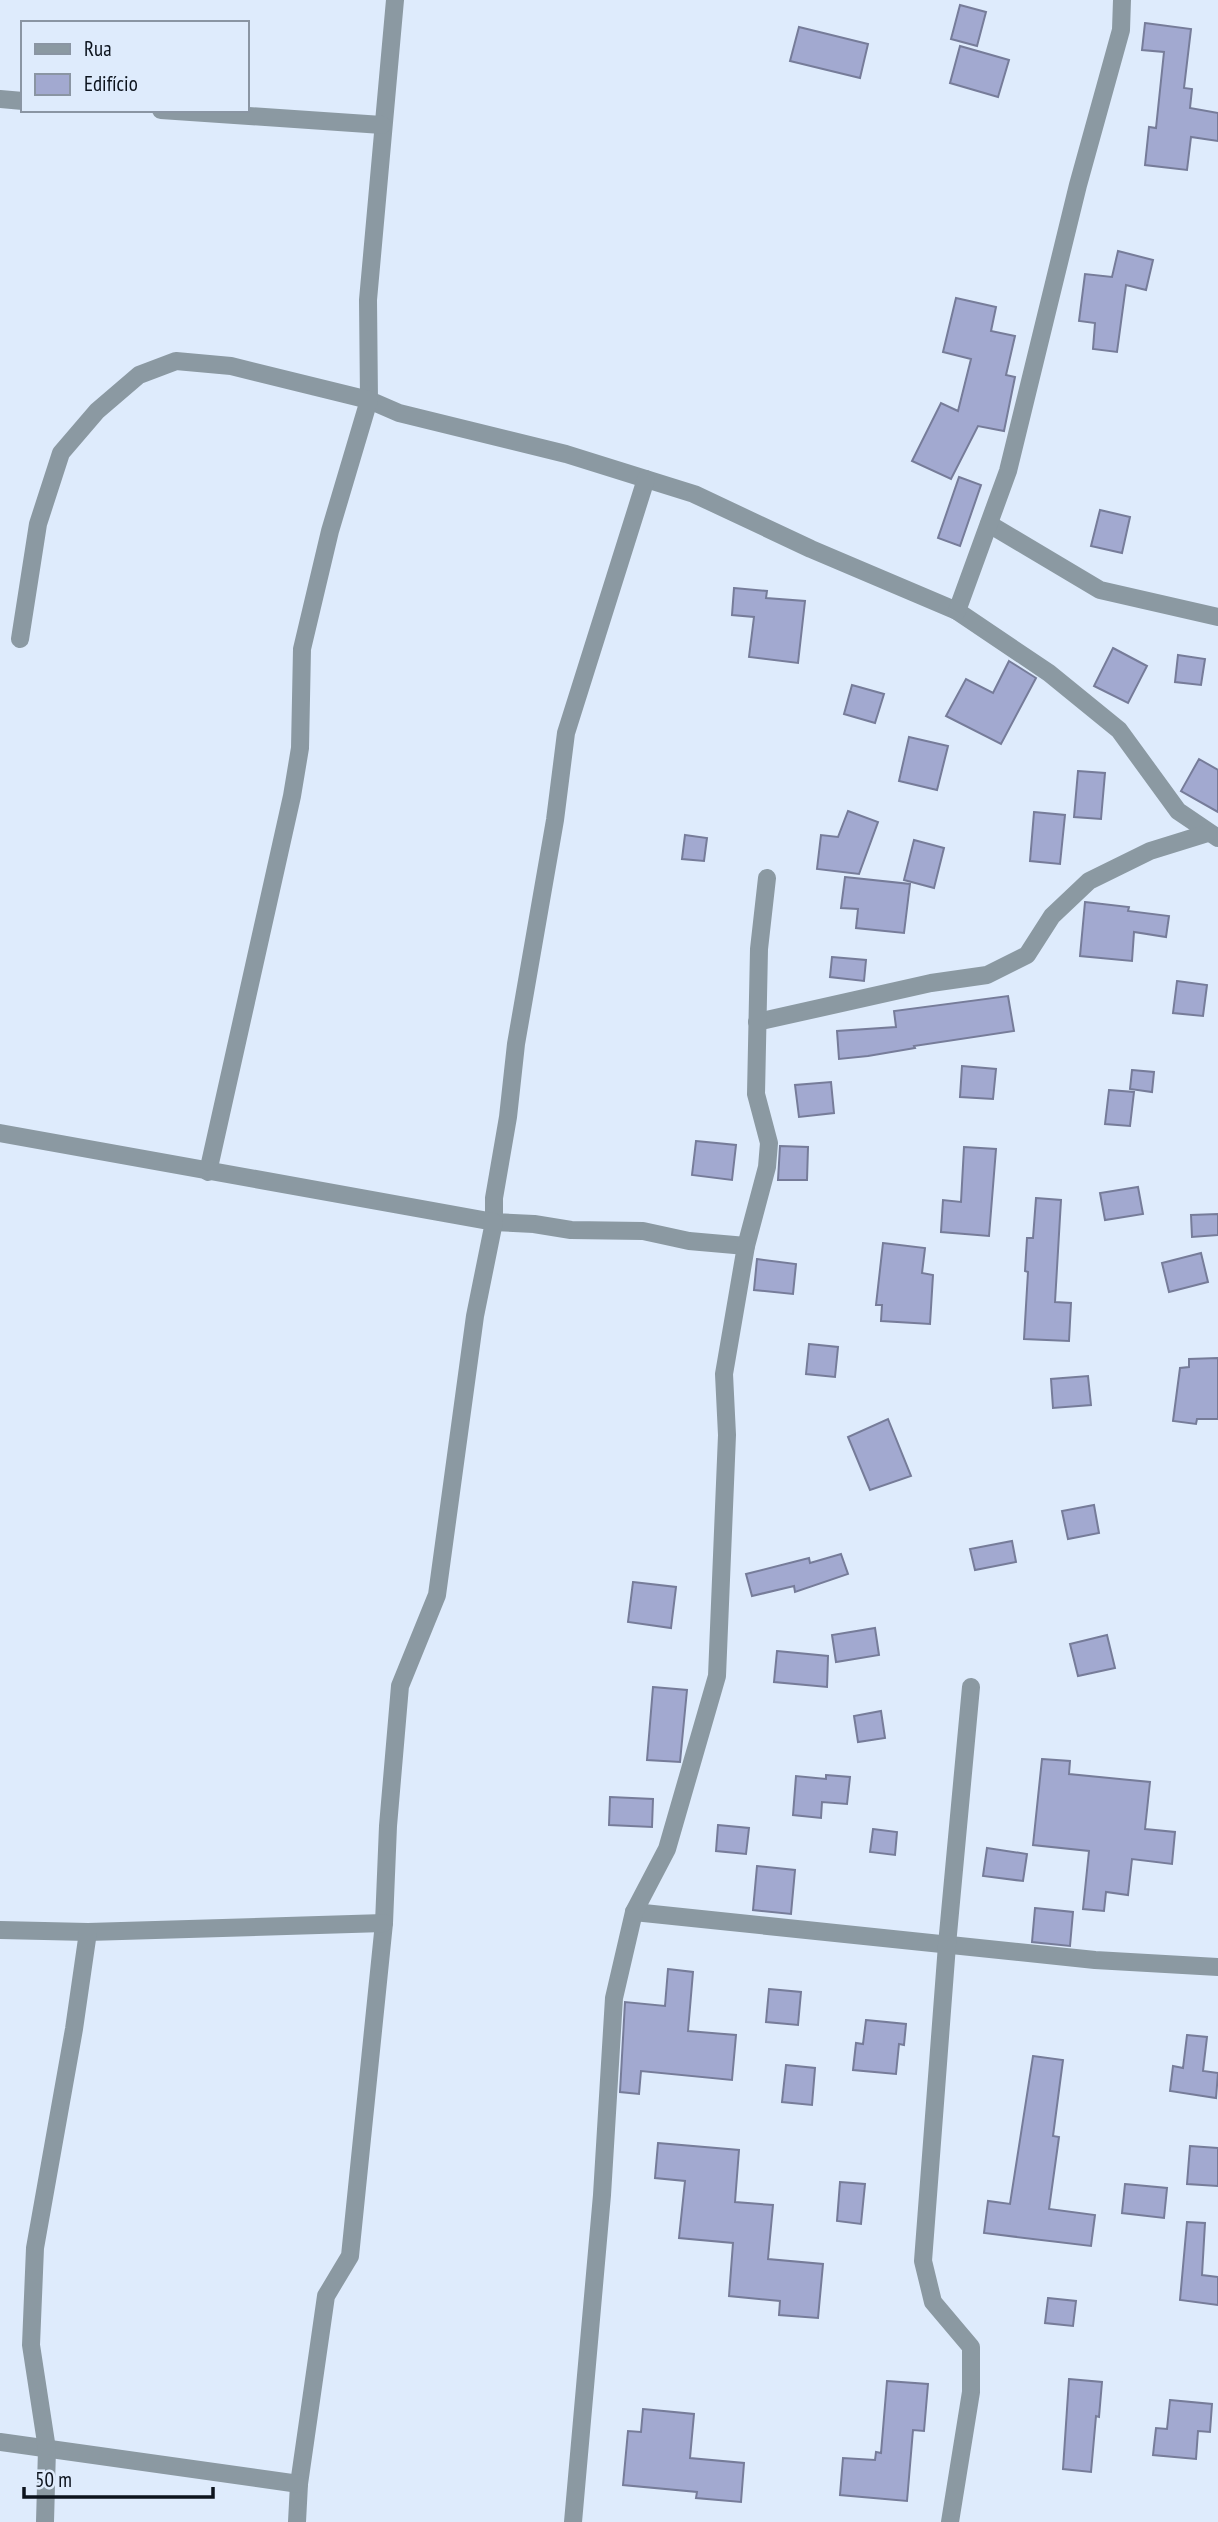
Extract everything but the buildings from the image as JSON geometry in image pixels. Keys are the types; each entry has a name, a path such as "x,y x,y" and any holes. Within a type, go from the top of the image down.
{"street":[{"path":"208,1172 292,796 300,748 302,649 330,531 369,400 368,300 395,0"},
{"path":"957,611 1008,471 1078,185 1121,30 1122,0"},
{"path":"0,99 21,101"},
{"path":"191,112 382,125"},
{"path":"20,639 38,524 61,453 97,411 139,375 176,361 232,366 369,400 399,413 566,454 694,494 811,549 957,611 1049,673 1119,730 1178,811 1213,836"},
{"path":"297,2522 299,2484 326,2297 350,2256 384,1923 388,1826 400,1686 437,1595 475,1316 494,1222 494,1198 508,1117 516,1044 537,910 555,820 566,733 646,479"},
{"path":"989,524 1100,590 1218,617"},
{"path":"757,1022 931,984 988,975 1027,955 1052,916 1089,881 1150,851 1213,836"},
{"path":"573,2522 602,2195 614,1998 634,1912 667,1849 717,1676 727,1435 724,1374 746,1246 767,1167 769,1143 756,1094 759,949 767,878"},
{"path":"0,1133 494,1222 534,1224 571,1230 643,1231 689,1241 746,1246"},
{"path":"950,2522 971,2392 971,2347 933,2302 923,2261 947,1945 971,1687"},
{"path":"634,1912 1095,1960 1218,1967"},
{"path":"0,1930 88,1933 384,1923"},
{"path":"45,2522 47,2449 31,2345 35,2248 88,1933"},
{"path":"0,2442 299,2484"}]}
